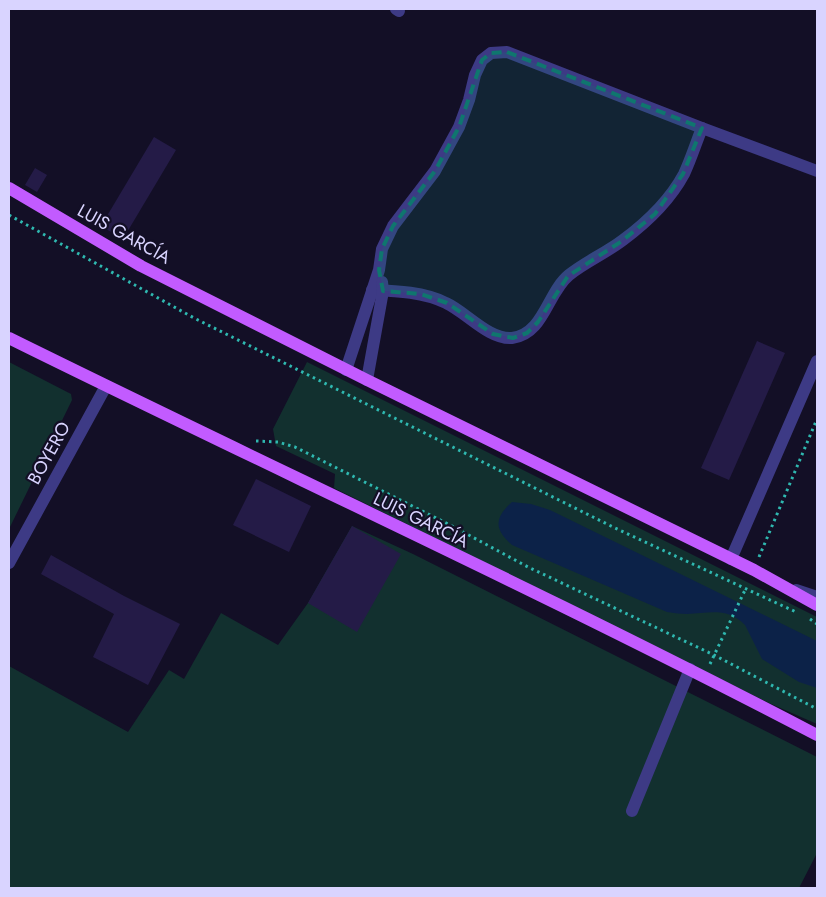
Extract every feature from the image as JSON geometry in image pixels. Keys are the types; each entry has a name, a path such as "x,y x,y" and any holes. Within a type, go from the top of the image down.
{"main road":[{"name":"LUIS GARCÍA","path":"9,188 141,266 346,370 754,570 787,587 817,606"},
{"name":"LUIS GARCÍA","path":"9,338 690,669 817,735"}],"street":[{"path":"367,380 382,249 394,226 435,172 459,127 470,100 478,68 482,60 491,53 507,52 702,128 817,170"},
{"path":"378,290 421,294 446,303 493,334 503,338 513,338 527,333 538,322 554,292 568,276 622,241 655,214 683,174 702,128"},
{"path":"346,370 378,290"},
{"path":"731,559 817,360"},
{"name":"BOYERO","path":"9,563 106,386"},
{"name":"LUIS GARCÍA","path":"787,587 817,597"},
{"path":"632,811 690,669"}],"path":[{"path":"9,215 194,318 615,528 801,615"},
{"path":"704,676 754,570 817,419"},
{"path":"252,442 278,442 295,448 452,526 528,567 714,655 817,709"},
{"path":"809,618 817,624"}],"highlighted area":[{"path":"507,52 702,128 683,174 655,214 622,241 568,276 538,322 527,333 513,338 493,334 447,303 421,294 383,291 379,270 382,249 393,226 435,171 459,127 482,60 491,53"}],"green space":[{"path":"9,362 71,394 72,400 9,529"},
{"path":"307,362 817,617 817,724 769,703 334,488 335,474 276,446 273,429"},
{"path":"352,526 413,554 817,757 817,853 799,888 9,888 9,666 128,732 169,670 184,679 221,613 278,645 308,603"}],"water":[{"path":"512,502 531,504 550,510 817,641 817,688 799,682 762,659 745,625 739,619 718,612 687,614 667,612 512,545 502,534 498,524 502,513"}],"building":[{"path":"154,137 176,150 123,239 101,226"},
{"path":"35,168 47,175 37,192 25,185"},
{"path":"757,341 785,353 729,480 701,468"},
{"path":"256,479 311,506 289,552 233,525"},
{"path":"352,526 401,554 357,632 308,603"},
{"path":"51,555 124,596 180,624 148,685 93,657 114,614 41,574"}]}
